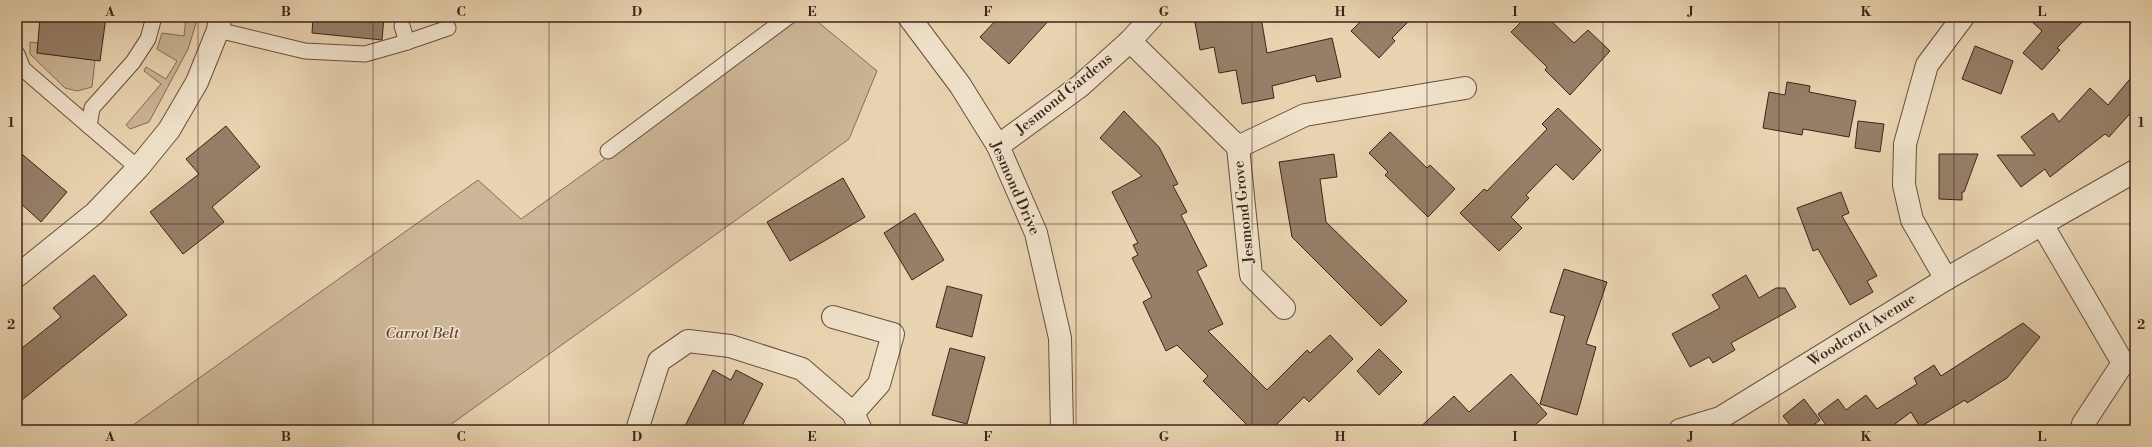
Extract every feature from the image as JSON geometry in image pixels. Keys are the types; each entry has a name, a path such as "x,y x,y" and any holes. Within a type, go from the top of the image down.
{"street":[{"name":"Jesmond Drive","path":"909,17 960,85 998,146 1036,233 1060,338 1062,430"},
{"name":"Jesmond Gardens","path":"998,146 1080,86 1130,41 1152,17"},
{"path":"1946,279 1912,220 1904,185 1905,144 1928,65 1963,17"},
{"path":"18,273 95,214 138,168 173,123 197,82 219,23"},
{"path":"1130,41 1238,147"},
{"name":"Jesmond Grove","path":"1284,308 1251,275 1238,147 1305,115 1465,88"},
{"name":"Woodcroft Avenue","path":"1680,430 1723,424 1946,279 2043,226 2135,171"},
{"path":"2043,226 2129,364 2083,424"},
{"path":"637,430 659,361 688,342 730,346 802,369 857,422 879,384 893,334 833,317"}],"lane":[{"path":"89,126 92,108 133,62 148,39 154,17"},
{"path":"608,151 788,17"},
{"path":"219,23 305,51 365,54 408,42 448,28"},
{"path":"402,26 408,42"},
{"path":"17,54 24,69 138,168"}],"green space":[{"path":"186,17 198,17 188,49 149,122 130,129 126,125 161,84 144,71 146,67 166,79 177,61 157,49 162,33 184,36"},
{"name":"Carrot Belt","path":"802,17 812,17 877,71 849,139 443,430 126,430 478,180 521,219"},
{"path":"30,42 38,43 37,53 95,60 92,87 77,91 65,88 30,54"}],"building":[{"path":"40,17 106,17 100,61 37,53"},
{"path":"313,17 384,17 382,40 312,33"},
{"path":"999,17 1052,17 1009,64 980,37"},
{"path":"1194,17 1261,17 1267,53 1332,38 1341,77 1317,82 1315,75 1272,86 1274,98 1242,104 1236,70 1219,73 1214,47 1200,50"},
{"path":"1365,17 1413,17 1392,38 1395,41 1379,58 1351,31"},
{"path":"1526,17 1547,17 1574,43 1588,30 1610,51 1570,95 1545,70 1547,67 1511,32"},
{"path":"2027,17 2087,17 2057,48 2060,50 2042,70 2023,53 2042,31"},
{"path":"1975,46 2013,61 2001,94 1962,79"},
{"path":"2135,73 2135,108 2109,137 2105,134 2050,177 2045,169 2021,187 1997,155 2035,155 2021,137 2053,113 2059,122 2090,88 2108,105"},
{"path":"1787,82 1810,86 1809,92 1856,101 1849,137 1803,129 1802,135 1763,128 1769,92 1785,95"},
{"path":"1558,108 1601,150 1573,180 1556,164 1526,195 1529,198 1511,217 1522,228 1499,251 1460,213 1484,189 1487,191 1547,129 1542,124"},
{"path":"1124,111 1159,147 1178,184 1173,186 1187,212 1181,215 1207,266 1197,271 1223,324 1208,331 1267,390 1307,350 1310,353 1330,335 1353,359 1309,402 1304,397 1271,430 1252,430 1203,381 1208,376 1177,345 1166,351 1143,302 1152,297 1132,258 1138,255 1133,245 1138,243 1112,192 1142,176 1100,138"},
{"path":"1858,121 1884,124 1880,152 1855,148"},
{"path":"226,126 260,167 212,207 224,222 183,254 150,212 199,174 186,159"},
{"path":"1390,132 1427,168 1430,165 1455,189 1428,217 1385,175 1388,172 1369,153"},
{"path":"17,150 67,192 41,222 17,200"},
{"path":"1334,154 1337,177 1320,179 1326,222 1407,301 1381,326 1292,237 1279,162"},
{"path":"1939,154 1978,154 1964,192 1962,192 1962,200 1939,199"},
{"path":"843,178 865,217 790,261 767,222"},
{"path":"1841,192 1849,213 1842,216 1877,276 1867,281 1873,292 1850,305 1818,249 1813,251 1797,208"},
{"path":"915,213 944,260 912,280 884,233"},
{"path":"1564,269 1607,282 1586,344 1596,347 1577,415 1540,404 1565,316 1550,312"},
{"path":"94,275 127,315 17,404 17,352 61,317 53,308"},
{"path":"1746,275 1759,298 1776,288 1785,288 1796,307 1731,343 1735,350 1713,363 1709,357 1690,367 1672,334 1720,308 1712,295"},
{"path":"947,286 982,295 972,337 936,327"},
{"path":"2023,323 2040,337 2007,378 1967,403 1965,400 1920,427 1911,412 1891,427 1893,430 1821,430 1826,425 1818,414 1838,399 1846,410 1866,395 1877,409 1917,384 1914,378 1934,365 1941,376"},
{"path":"950,348 985,357 967,424 932,415"},
{"path":"1379,349 1402,372 1379,395 1357,371"},
{"path":"713,370 731,380 736,370 763,384 740,430 683,430"},
{"path":"1511,374 1547,414 1530,430 1417,430 1454,396 1469,412"},
{"path":"1804,399 1820,420 1807,430 1794,430 1783,416"}]}
